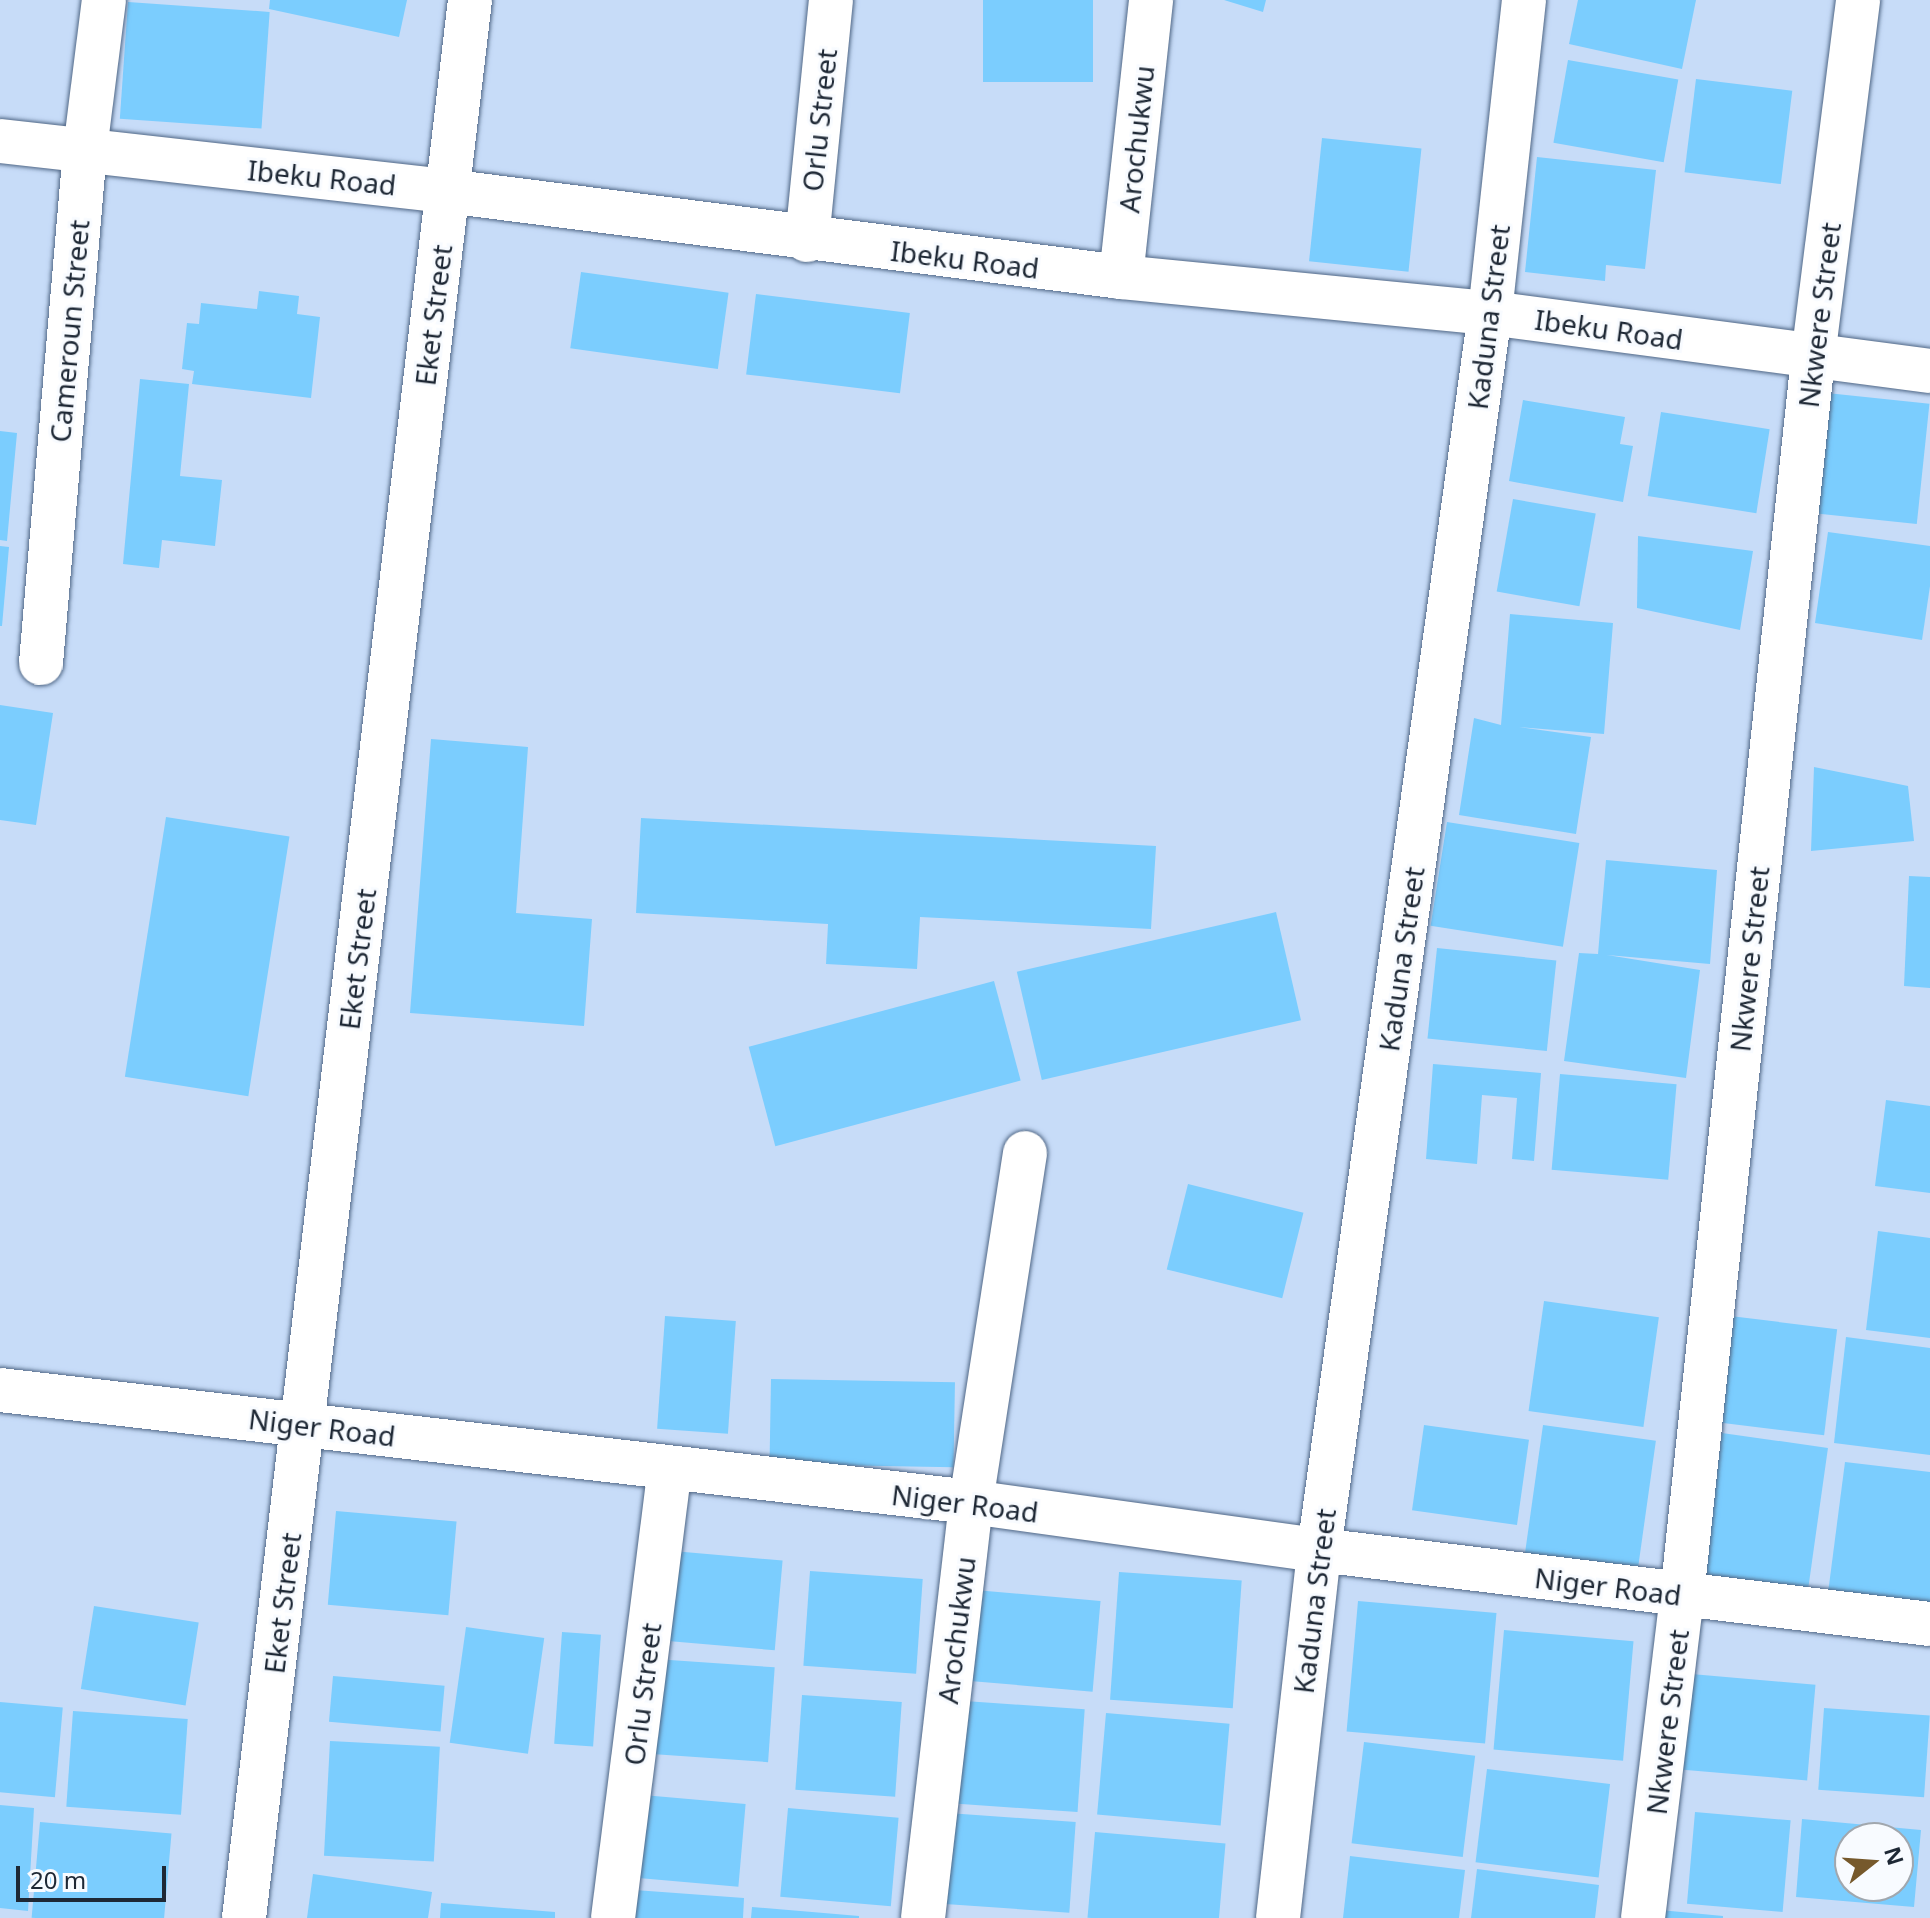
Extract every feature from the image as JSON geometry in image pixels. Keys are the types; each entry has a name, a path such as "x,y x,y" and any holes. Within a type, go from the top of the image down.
{"street":[{"name":"Cameroun Street","path":"41,663 85,150 104,0"},
{"name":"Eket Street","path":"244,1918 470,0"},
{"name":"Orlu Street","path":"807,240 831,0"},
{"name":"Arochukwu","path":"1121,277 1151,0"},
{"name":"Kaduna Street","path":"1278,1918 1319,1550 1490,313 1524,0"},
{"name":"Nkwere Street","path":"1643,1918 1682,1596 1813,357 1858,0"},
{"name":"Ibeku Road","path":"0,141 447,191 807,240 1121,277 1490,313 1930,371"},
{"name":"Arochukwu","path":"923,1918 971,1502 1025,1153"},
{"name":"Niger Road","path":"0,1390 971,1502 1319,1550 1930,1624"},
{"name":"Orlu Street","path":"613,1918 670,1469"}],"building":[{"path":"270,0 407,0 399,37 269,9"},
{"path":"983,0 1093,0 1093,82 983,82"},
{"path":"1224,0 1266,0 1263,12"},
{"path":"1578,0 1696,0 1682,69 1569,44"},
{"path":"128,2 270,12 261,129 120,119"},
{"path":"1568,60 1678,79 1664,162 1553,143"},
{"path":"1696,79 1792,91 1781,184 1685,172"},
{"path":"1322,138 1421,148 1408,272 1309,261"},
{"path":"1537,157 1656,170 1645,269 1606,265 1605,281 1525,272"},
{"path":"581,272 729,293 718,369 570,348"},
{"path":"259,291 299,296 297,314 320,317 311,398 192,384 194,371 182,369 187,323 199,324 201,303 257,309"},
{"path":"756,294 910,313 900,393 746,374"},
{"path":"140,379 189,384 180,476 222,480 215,546 162,540 159,568 123,564"},
{"path":"1827,393 1929,404 1917,524 1814,513"},
{"path":"1523,400 1625,417 1620,444 1633,446 1623,502 1509,481"},
{"path":"1661,412 1770,429 1756,513 1648,496"},
{"path":"0,431 17,433 7,541 0,540"},
{"path":"1513,499 1596,514 1579,606 1497,592"},
{"path":"1828,532 1930,546 1930,586 1922,640 1815,623"},
{"path":"1638,536 1753,551 1740,630 1637,608"},
{"path":"0,546 9,547 2,626 0,626"},
{"path":"1510,614 1613,623 1604,734 1519,727 1591,737 1576,834 1459,815 1474,718 1501,725"},
{"path":"0,705 53,713 36,825 0,820"},
{"path":"431,739 528,747 516,913 592,919 584,1026 410,1013"},
{"path":"1814,767 1908,786 1914,841 1811,851"},
{"path":"166,817 289,837 248,1096 125,1077"},
{"path":"641,818 1156,846 1151,929 920,917 917,969 826,964 828,924 636,913"},
{"path":"1447,822 1579,843 1563,947 1431,926"},
{"path":"1606,860 1717,870 1710,964 1607,955 1700,970 1686,1078 1564,1061 1579,953 1598,954"},
{"path":"1909,876 1930,877 1930,988 1904,986"},
{"path":"1276,912 1301,1020 1042,1080 1017,972"},
{"path":"1437,948 1556,961 1547,1051 1427,1039"},
{"path":"994,981 1021,1080 775,1146 749,1047"},
{"path":"1433,1064 1541,1073 1534,1161 1512,1159 1517,1098 1482,1095 1477,1164 1426,1159"},
{"path":"1560,1074 1677,1084 1668,1180 1552,1170"},
{"path":"1886,1100 1930,1106 1930,1193 1875,1186"},
{"path":"1188,1184 1303,1213 1282,1298 1167,1269"},
{"path":"1878,1231 1930,1238 1930,1338 1866,1330"},
{"path":"1544,1301 1659,1317 1643,1427 1529,1411"},
{"path":"1722,1315 1837,1329 1824,1435 1709,1421"},
{"path":"665,1316 736,1321 728,1434 657,1429"},
{"path":"1846,1337 1930,1348 1930,1455 1834,1443"},
{"path":"771,1379 955,1382 953,1467 770,1464"},
{"path":"1424,1425 1529,1440 1517,1525 1412,1510"},
{"path":"1543,1425 1656,1441 1638,1572 1525,1556"},
{"path":"1722,1433 1828,1448 1807,1599 1701,1585"},
{"path":"1845,1462 1930,1472 1930,1606 1828,1593"},
{"path":"336,1511 457,1522 448,1615 328,1605"},
{"path":"673,1551 783,1561 775,1650 665,1641"},
{"path":"810,1571 923,1579 916,1674 803,1666"},
{"path":"1119,1572 1242,1581 1233,1708 1110,1700"},
{"path":"975,1590 1101,1601 1093,1692 967,1681"},
{"path":"1358,1601 1496,1613 1485,1744 1347,1732"},
{"path":"94,1606 199,1623 186,1706 81,1689"},
{"path":"466,1627 544,1638 528,1754 450,1743"},
{"path":"1504,1630 1634,1641 1623,1761 1494,1750"},
{"path":"562,1632 601,1635 593,1746 554,1744"},
{"path":"655,1659 775,1667 768,1762 648,1754"},
{"path":"1680,1673 1815,1685 1807,1780 1672,1769"},
{"path":"333,1676 445,1686 441,1732 329,1722"},
{"path":"802,1695 902,1702 895,1797 795,1790"},
{"path":"965,1701 1085,1709 1078,1812 958,1804"},
{"path":"0,1702 63,1707 55,1797 0,1792"},
{"path":"1824,1708 1930,1715 1924,1797 1818,1790"},
{"path":"73,1711 188,1719 181,1815 66,1807"},
{"path":"1106,1713 1230,1724 1221,1825 1097,1815"},
{"path":"330,1741 440,1747 434,1862 324,1856"},
{"path":"1364,1742 1475,1756 1463,1857 1352,1843"},
{"path":"1487,1769 1610,1784 1599,1877 1476,1862"},
{"path":"643,1795 746,1804 738,1887 636,1878"},
{"path":"0,1805 34,1808 28,1911 0,1908"},
{"path":"788,1808 899,1818 891,1906 780,1897"},
{"path":"1695,1812 1791,1820 1783,1912 1687,1904"},
{"path":"948,1813 1076,1822 1069,1913 942,1904"},
{"path":"1802,1819 1834,1822 1834,1900 1796,1897"},
{"path":"40,1822 171,1834 164,1918 32,1918"},
{"path":"1914,1829 1921,1830 1914,1907 1855,1902 1914,1902"},
{"path":"1095,1832 1226,1843 1219,1918 1088,1918"},
{"path":"1350,1856 1465,1870 1459,1918 1343,1918"},
{"path":"1477,1869 1599,1885 1595,1918 1471,1918"},
{"path":"313,1874 432,1892 428,1918 307,1918"},
{"path":"621,1889 744,1898 743,1918 619,1918"},
{"path":"441,1903 555,1912 555,1918 440,1918"},
{"path":"752,1907 859,1916 859,1918 751,1918"},
{"path":"1660,1910 1723,1916 1723,1918 1660,1918"}]}
